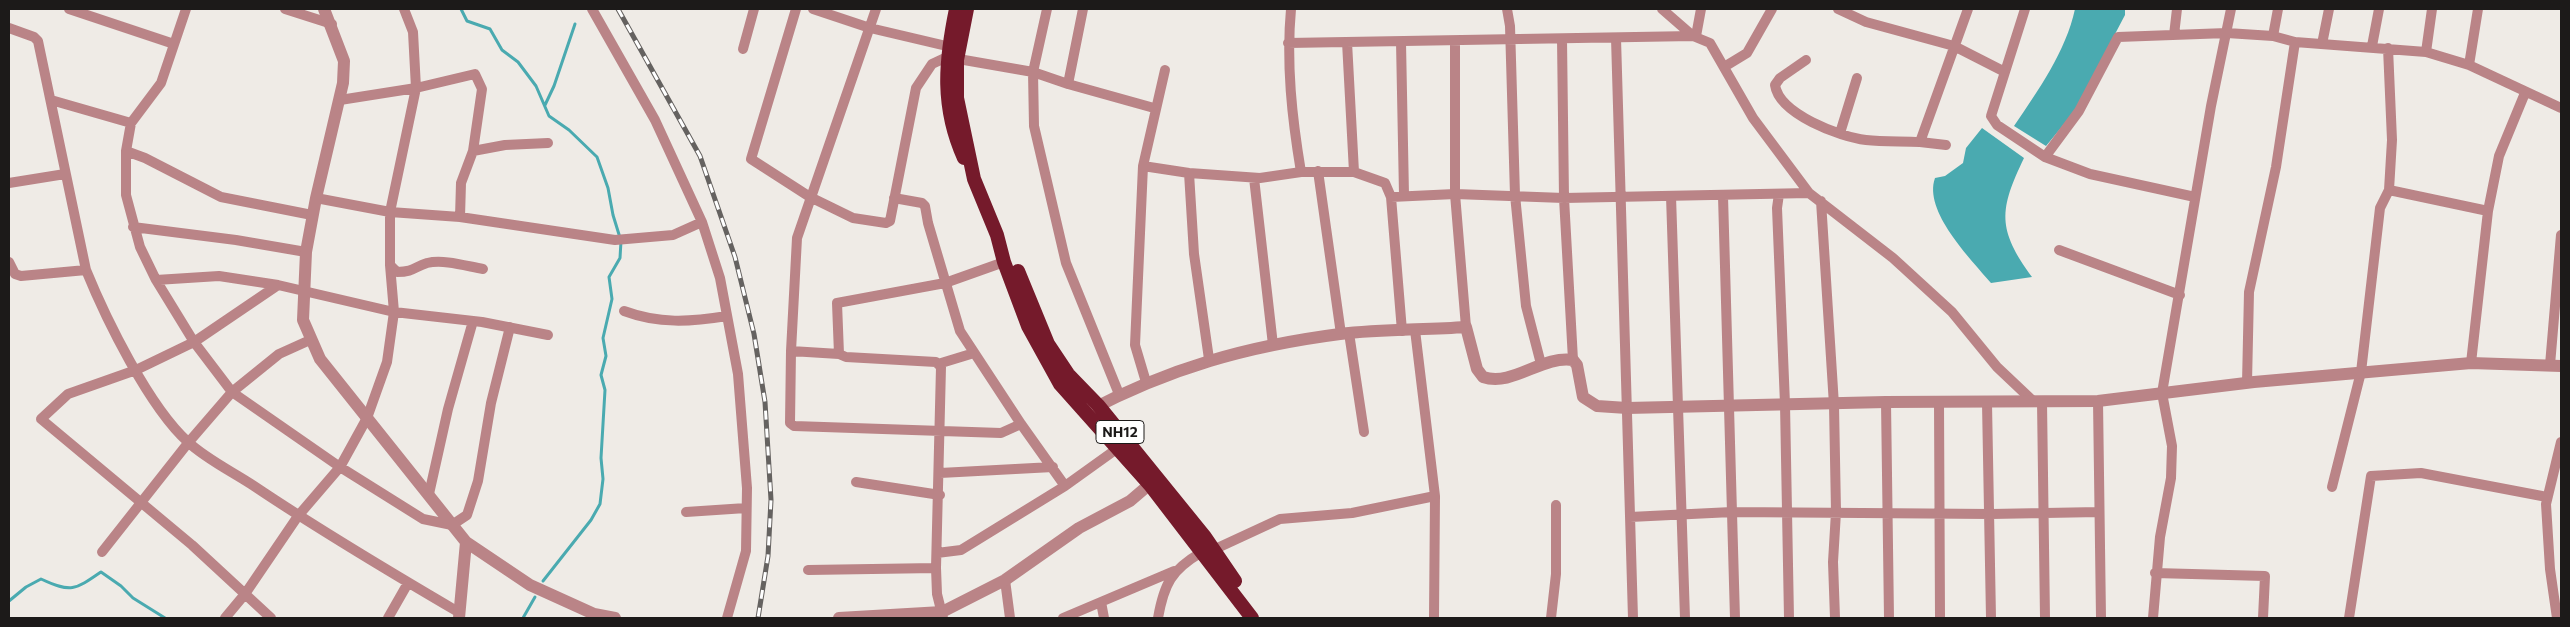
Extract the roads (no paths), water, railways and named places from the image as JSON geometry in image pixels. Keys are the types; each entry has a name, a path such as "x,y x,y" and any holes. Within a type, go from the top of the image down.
{"highway":[{"name":"NH12","path":"956,9 953,53 957,98 974,179 997,235 1004,262 1028,326 1060,384 1092,409 1262,618"},
{"name":"NH12","path":"953,53 967,9"},
{"name":"NH12","path":"997,235 1013,260 1048,344 1118,448 1153,482"},
{"name":"NH12","path":"1208,551 1252,618"}],"street":[{"path":"69,9 174,44"},
{"path":"186,9 161,83 131,123 126,151 126,195 140,247 156,280 194,342 232,392 340,467 423,519 452,525 467,515 478,481 491,403 510,327"},
{"path":"285,9 332,24"},
{"path":"324,9 332,24 344,61 344,83 312,215 306,252 303,320 310,340 320,359 466,542 530,585 593,616 615,618"},
{"path":"225,618 245,594 298,516 340,467 367,418 387,362 394,312 390,265 390,212 416,88 412,32 404,9"},
{"path":"592,9 655,120 702,222 720,278 738,374 746,508 746,551 727,618"},
{"path":"743,49 754,9"},
{"path":"796,9 751,159 810,198 853,218 886,223 891,216 916,88 932,64 953,53"},
{"path":"813,9 953,53 1033,72 1068,84 1154,108"},
{"path":"876,9 797,238 791,351 790,422 794,426 1001,433 1021,424"},
{"path":"1047,9 1033,72 1034,126 1066,263 1119,394"},
{"path":"1068,84 1083,9"},
{"path":"1291,9 1288,43 1291,112 1301,172"},
{"path":"1507,9 1510,39 1515,196 1526,306 1541,364"},
{"path":"1662,9 1674,13 1694,36"},
{"path":"1694,36 1701,9"},
{"path":"1724,67 1746,53 1772,9"},
{"path":"1838,9 1866,22 1954,46 2005,72"},
{"path":"1920,142 1968,9"},
{"path":"2025,9 1991,110 1991,116 1997,125 2044,157 2090,174 2195,197"},
{"path":"2174,35 2177,9"},
{"path":"2152,618 2155,573 2171,478 2172,446 2162,393 2211,106 2231,9"},
{"path":"2273,36 2278,9"},
{"path":"2322,44 2329,9"},
{"path":"2372,46 2379,9"},
{"path":"2426,52 2432,9"},
{"path":"2469,65 2478,9"},
{"path":"9,28 34,37 38,41 86,270 98,298 136,370 165,416 188,442 298,516 460,615 466,542"},
{"path":"2044,157 2079,111 2118,37 2227,33 2273,36 2295,42 2372,46 2426,52 2469,65 2561,108"},
{"path":"1288,43 1455,42 1510,39 1694,36 1710,43 1753,118 1809,193 1893,258 1952,312 1997,367 2038,402 2044,511 2045,618"},
{"path":"1616,38 1633,618"},
{"path":"1562,39 1564,198 1573,360 1577,366 1583,397 1597,406 1626,408 1886,402 2098,401 2247,383 2470,363 2555,366 2561,235"},
{"path":"1347,42 1354,172"},
{"path":"1401,42 1404,195"},
{"path":"1455,42 1455,194 1466,327 1477,369 1482,377 1500,379 1541,364 1573,360"},
{"path":"2247,383 2250,292 2276,167 2295,42"},
{"path":"2332,487 2361,372 2380,208 2389,190 2392,140 2388,48"},
{"path":"1806,60 1780,78 1775,85 1776,91 1793,111 1821,127 1865,140 1946,145"},
{"path":"1146,382 1135,345 1143,166 1154,108 1165,70"},
{"path":"340,100 416,88 475,74 482,89 473,151 461,183 460,217"},
{"path":"1840,132 1857,78"},
{"path":"2470,363 2488,211 2499,156 2525,92"},
{"path":"51,100 131,123"},
{"path":"473,151 505,145 548,143"},
{"path":"126,151 145,158 221,197 312,215"},
{"path":"1143,166 1189,173 1254,178 1301,172 1354,172 1385,183 1391,197 1402,330"},
{"path":"1318,171 1345,334 1364,432"},
{"path":"1189,173 1194,254 1209,359"},
{"path":"9,183 65,174"},
{"path":"1254,178 1274,345"},
{"path":"2389,190 2488,211"},
{"path":"1391,197 1455,194 1564,198 1809,193"},
{"path":"1779,194 1777,208 1785,404 1788,618"},
{"path":"1672,196 1685,618"},
{"path":"1723,196 1735,618"},
{"path":"316,198 390,212 460,217 615,240 645,239 673,235 702,222"},
{"path":"894,198 922,203 925,206 928,223 960,331 1021,424 1065,486"},
{"path":"1821,201 1834,404 1836,512 1833,562 1835,618"},
{"path":"134,227 236,240 306,252"},
{"path":"2059,250 2180,295"},
{"path":"9,262 15,274 21,276 86,270"},
{"path":"839,354 837,304 945,283 1004,262"},
{"path":"390,265 397,272 411,272 427,263 458,264 482,269"},
{"path":"156,280 219,276 278,285 394,312 473,321 548,335"},
{"path":"271,618 140,502 41,419 68,394 136,370 194,342 278,285"},
{"path":"624,311 642,318 664,321 689,322 727,316"},
{"path":"429,494 448,409 473,321"},
{"path":"1092,409 1146,382 1209,359 1274,345 1345,334 1466,327"},
{"path":"1415,330 1435,496 1434,618"},
{"path":"102,552 188,442 232,392 279,354 310,340"},
{"path":"791,351 839,354 846,357 936,362 941,367 940,495 936,568 937,594 943,615"},
{"path":"938,364 974,353"},
{"path":"2098,401 2101,618"},
{"path":"1886,402 1889,618"},
{"path":"1939,403 1940,618"},
{"path":"1987,403 1991,514 1991,618"},
{"path":"2557,618 2550,570 2546,504 2561,442"},
{"path":"938,553 960,550 1065,486 1118,448"},
{"path":"940,473 1053,467"},
{"path":"2349,618 2371,476 2421,473 2548,497"},
{"path":"856,482 940,495"},
{"path":"839,618 943,615 1005,580 1079,528 1130,501 1153,482"},
{"path":"1064,618 1174,571 1208,551 1280,519 1352,513 1435,496"},
{"path":"1551,618 1556,574 1556,505"},
{"path":"686,512 746,508"},
{"path":"1630,517 1732,512 1991,514 2044,511 2099,512"},
{"path":"808,570 936,568"},
{"path":"1158,618 1164,591 1174,571"},
{"path":"2155,573 2265,576 2263,618"},
{"path":"1005,580 1010,618"},
{"path":"388,618 408,583"},
{"path":"1101,602 1104,618"}],"water":[{"path":"2075,9 2125,9 2125,15 2074,112 2046,146 2014,126 2058,55 2071,25"},
{"path":"1982,128 2024,158 2010,192 2005,219 2012,245 2032,277 1991,283 1951,234 1936,205 1933,191 1935,178 1945,176 1963,163 1966,148"}],"waterway":[{"path":"461,9 467,21 490,29 502,50 518,62 536,86 549,116 569,130 597,157 608,188 613,215 621,241 620,258 609,277 612,299 603,338 606,356 601,375 605,390 601,458 603,479 600,504 591,520 543,581"},
{"path":"545,105 554,86 575,24"},
{"path":"9,601 26,587 41,579 66,588 85,583 101,572 121,586 133,598 165,618"},
{"path":"523,618 535,597"}],"railway":[{"path":"618,9 700,156 735,257 754,334 765,402 771,500 768,556 758,618"}]}
